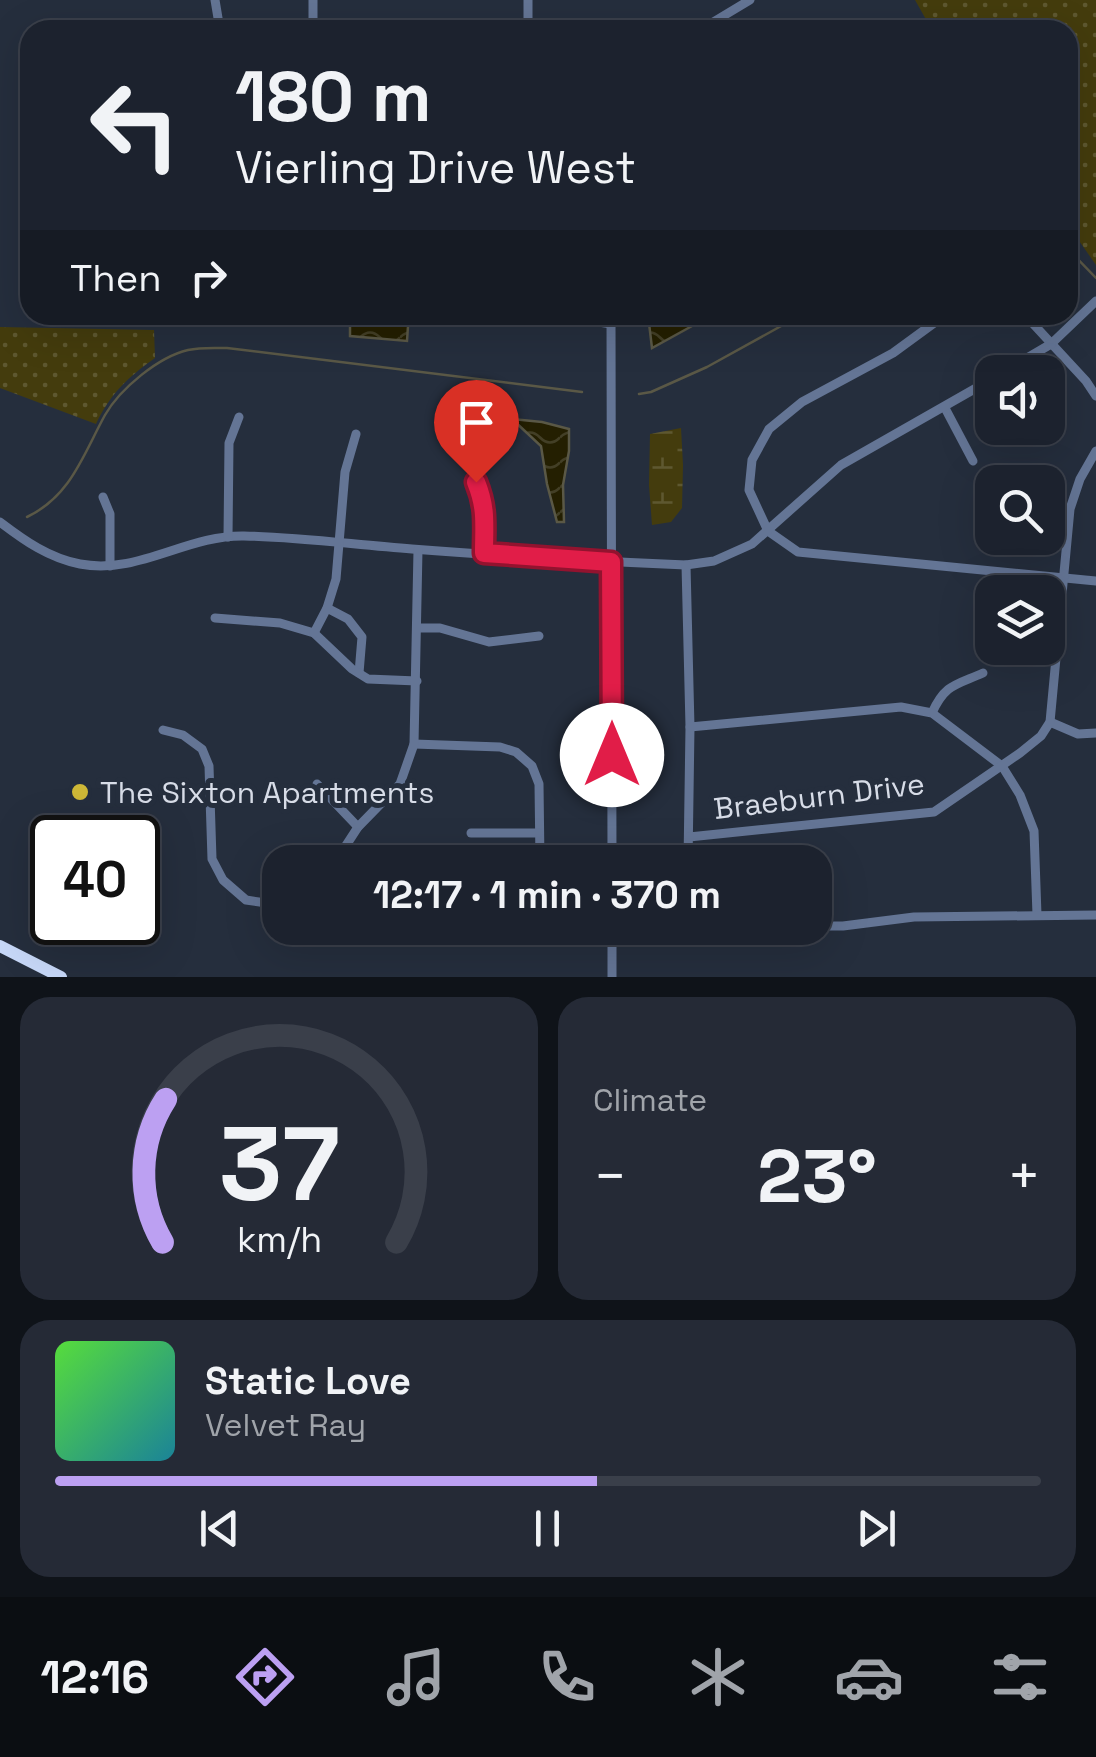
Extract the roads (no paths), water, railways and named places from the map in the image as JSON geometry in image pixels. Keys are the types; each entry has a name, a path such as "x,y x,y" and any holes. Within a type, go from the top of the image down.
{"highway":[{"path":"0,946 61,977"}],"street":[{"path":"717,20 750,0"},
{"path":"611,325 612,845"},
{"path":"932,325 894,353 802,402 770,429 752,460 748,490 768,531 798,552 1043,575"},
{"path":"1034,325 1096,396"},
{"path":"1032,355 1071,325"},
{"path":"0,522 28,544 50,554 80,564 110,566 148,560 202,540 228,537 686,565 714,561 752,544 842,465 975,389"},
{"path":"944,408 973,461"},
{"path":"228,537 229,443 239,416"},
{"path":"314,633 328,608 336,579 345,472 356,434"},
{"path":"1064,575 1074,494 1096,451"},
{"path":"476,482 484,502 484,553"},
{"path":"103,497 110,514 110,566"},
{"path":"346,845 400,784 414,744 418,550"},
{"path":"686,565 689,845"},
{"path":"1065,577 1096,581"},
{"path":"328,608 348,619 362,637 359,673"},
{"path":"215,618 280,623 314,633 368,678 417,681"},
{"path":"418,628 440,628 488,642 539,636"},
{"path":"1056,665 1050,722 1078,734 1096,733"},
{"path":"932,714 941,693 983,674"},
{"path":"690,728 901,707 932,714 1002,766 1020,795 1034,831 1038,916"},
{"name":"Braeburn Drive","path":"689,837 934,812 1002,766 1040,736 1050,722"},
{"path":"163,730 182,735 202,749 209,766 212,859 223,880 246,900 262,902"},
{"path":"414,744 500,747 516,752 532,766 539,784 539,845"},
{"path":"317,784 358,827"},
{"path":"471,833 538,832"},
{"path":"832,926 914,917 1096,915"},
{"path":"612,945 612,977"}],"water":[{"path":"350,325 408,326 407,341 350,336"},
{"path":"649,325 694,325 652,348"},
{"path":"512,419 569,429 564,522 557,522 541,446"}],"waterway":[{"path":"1078,259 1096,278"},
{"path":"639,394 707,367 783,325"},
{"path":"27,517 65,486 120,395 153,367 188,350 227,348 582,392"}],"place":[{"name":"The Sixton Apartments","path":"80,792"}]}
